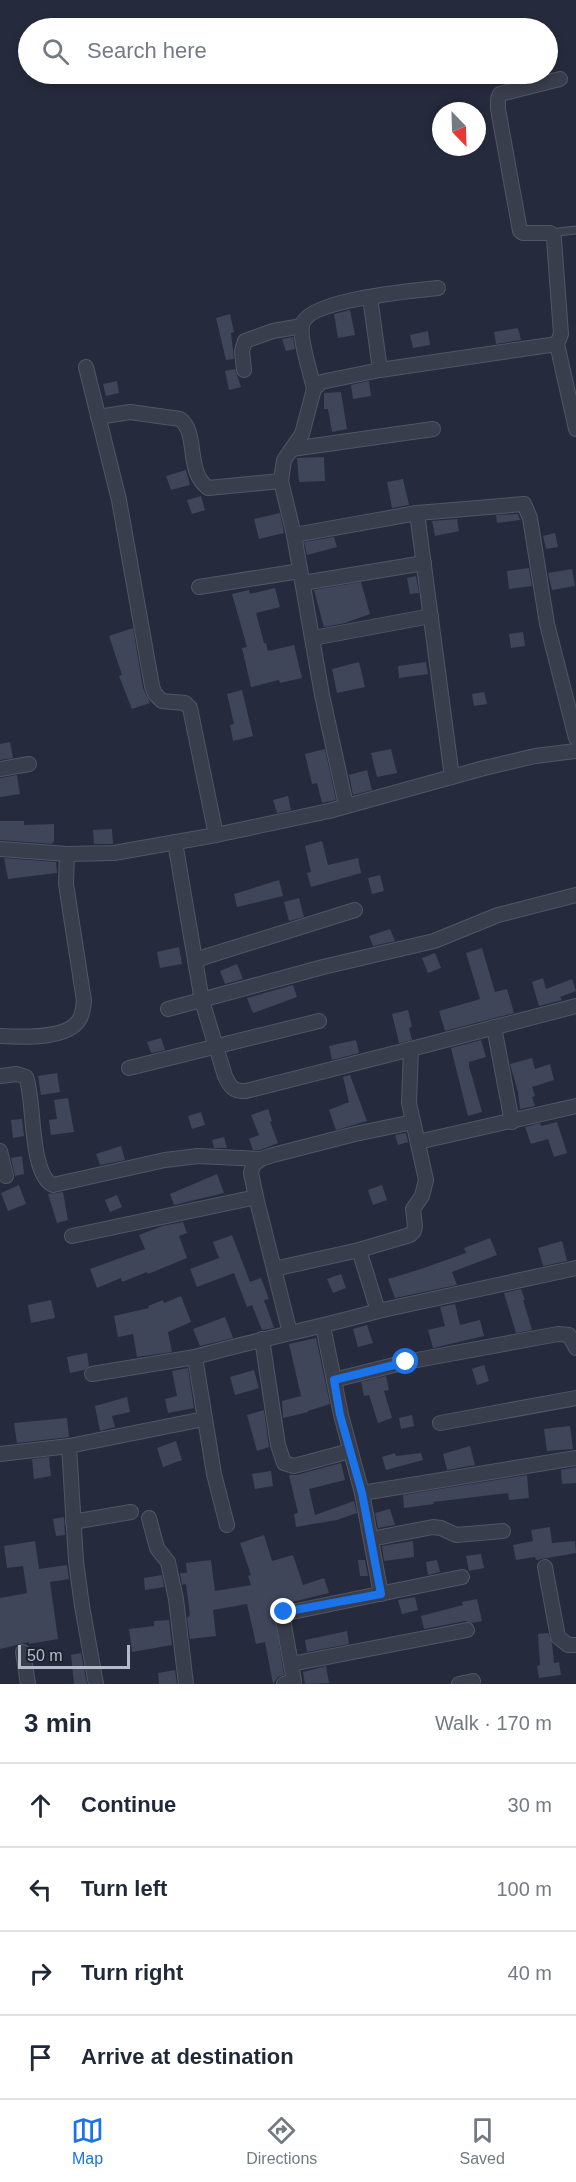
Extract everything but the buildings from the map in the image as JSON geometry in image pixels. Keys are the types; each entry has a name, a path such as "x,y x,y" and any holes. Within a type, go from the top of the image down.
{"street":[{"path":"314,389 321,382 380,370 557,345 561,340 554,239 550,233 523,233 518,226 498,109 500,93 538,84"},
{"path":"346,805 321,695 294,535 280,481 284,460 302,434 314,389 306,357 302,326 304,320 321,308 370,297 438,288"},
{"path":"370,297 380,370"},
{"path":"244,370 242,351 245,341 258,335 302,326"},
{"path":"557,345 576,429"},
{"path":"86,367 128,540 138,615 152,686 155,694 162,701 185,703 190,708 216,836"},
{"path":"98,417 130,411 180,419 188,429 197,473 203,485 208,488 280,481"},
{"path":"292,449 433,429"},
{"path":"294,535 417,513 524,504 530,518 548,624 576,738"},
{"path":"417,513 452,777"},
{"path":"199,587 424,563"},
{"path":"313,638 431,616"},
{"path":"0,849 67,854 114,853 216,836 329,811 535,756 576,751"},
{"path":"0,769 29,764"},
{"path":"175,842 202,1001 215,1047 230,1087 238,1092 576,1006"},
{"path":"0,1036 39,1036 57,1033 75,1025 83,1012 84,1001 66,884 67,854"},
{"path":"168,1009 434,941 498,915 576,895"},
{"path":"195,960 355,910"},
{"path":"129,1068 319,1021"},
{"path":"494,1027 512,1122"},
{"path":"274,1269 404,1238 414,1231 413,1209 426,1187 424,1165 409,1102 411,1049"},
{"path":"0,1076 17,1074 26,1077 37,1153 45,1179 53,1185 165,1160 198,1156 261,1160"},
{"path":"418,1143 576,1106"},
{"path":"290,1333 256,1197 251,1173 253,1165 261,1160 355,1134 413,1122"},
{"path":"0,1151 6,1176"},
{"path":"72,1236 256,1197"},
{"path":"359,1250 378,1311"},
{"path":"92,1374 195,1357 378,1311 576,1268"},
{"path":"323,1326 350,1451 362,1493 381,1594"},
{"path":"334,1380 406,1362 558,1334 569,1335 576,1348"},
{"path":"262,1339 280,1452 284,1463 294,1466 350,1451"},
{"path":"195,1357 204,1419 227,1525"},
{"path":"440,1423 576,1398"},
{"path":"0,1454 69,1446 204,1419"},
{"path":"69,1446 73,1522 82,1606 96,1684"},
{"path":"362,1493 576,1458"},
{"path":"73,1522 130,1512"},
{"path":"149,1518 157,1548 168,1562 176,1599 186,1684"},
{"path":"371,1539 433,1527 456,1535 503,1531"},
{"path":"545,1567 558,1637 568,1645 576,1645"},
{"path":"290,1683 291,1664 282,1614 462,1577"},
{"path":"291,1664 467,1630"},
{"path":"23,1652 28,1684"},
{"path":"459,1684 473,1681"}],"lane":[{"path":"550,233 576,230"}],"route":[{"path":"284,1612 381,1594 362,1493 340,1415 334,1380 406,1362"}]}
